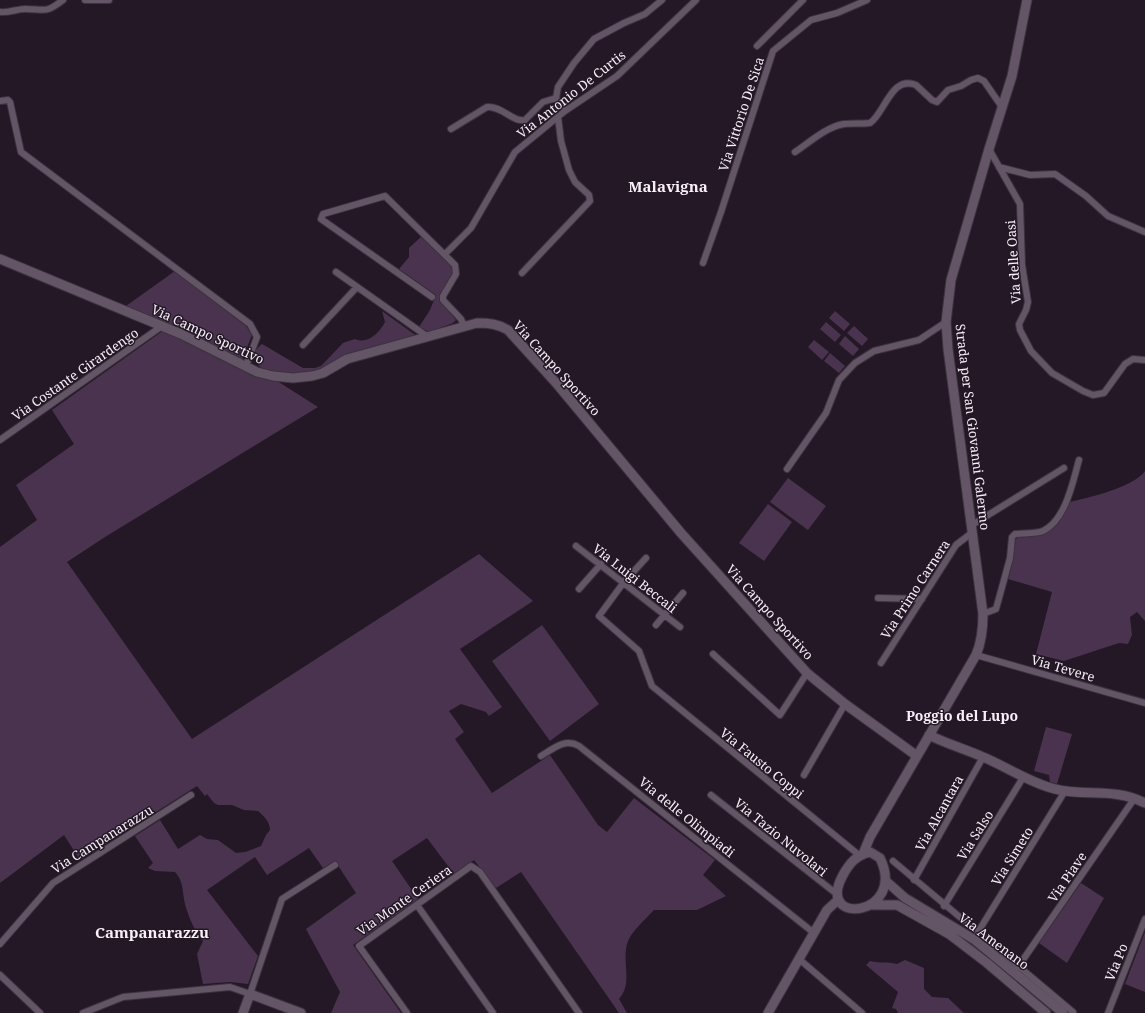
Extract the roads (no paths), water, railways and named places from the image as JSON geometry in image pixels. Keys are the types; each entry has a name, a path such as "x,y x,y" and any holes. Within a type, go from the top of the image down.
{"main road":[{"name":"Strada per San Giovanni Galermo","path":"861,854 976,655 983,630 983,614 948,349 946,322 951,280 1012,76 1027,0"},
{"name":"Via Campo Sportivo","path":"0,259 162,326 246,366 274,376 293,378 312,376 323,372 347,359 477,323 490,323 508,330 557,384 681,534 807,673 845,704 917,756"},
{"path":"929,736 983,757 1055,789 1065,791 1102,792 1134,798 1145,803"},
{"path":"840,900 853,910 862,909 873,905 886,881 883,863 871,847 870,837"},
{"path":"768,1013 822,920 833,910 840,900 842,877 848,867 861,854 875,854"},
{"name":"Via Amenano","path":"886,881 905,898 975,940 1062,1013"},
{"name":"Via Amenano","path":"873,905 897,905 949,934 987,963 1046,1013"},
{"path":"243,1013 250,994 301,1013"}],"street":[{"path":"0,12 24,9 40,11 47,10 63,0"},
{"path":"85,0 109,0"},
{"path":"565,111 556,98 558,87 574,63 594,39 645,14 662,0"},
{"name":"Via Antonio De Curtis","path":"446,254 471,228 515,152 558,116 617,76 696,0"},
{"path":"757,46 803,0"},
{"name":"Via Vittorio De Sica","path":"703,264 773,51 811,20 837,13 867,0"},
{"path":"796,152 823,132 836,126 870,123 878,115 892,92 899,86 907,83 916,85 932,100 937,102 948,90 961,86 974,78 980,78 984,81 1002,107"},
{"path":"451,129 487,107 501,109 517,120 525,120 543,102 556,98"},
{"path":"0,101 8,100 10,102 18,144 21,152 250,324 257,337 246,366"},
{"path":"522,274 590,202 589,195 575,182 569,170 560,141 558,116"},
{"name":"Via delle Oasi","path":"989,149 1020,204 1022,265 1028,302 1019,324 1020,330 1030,351 1052,373 1083,391 1093,395 1104,393 1126,364 1133,359 1145,360"},
{"path":"999,167 1030,175 1055,174 1086,196 1108,216 1145,232"},
{"path":"432,297 321,219 323,214 385,196 446,254 457,269 456,274 443,296 443,300 461,319 464,326"},
{"path":"336,272 428,337"},
{"path":"303,345 357,287"},
{"path":"787,469 826,413 839,380 855,363 874,352 919,340 946,322"},
{"name":"Via Costante Girardengo","path":"0,440 162,326"},
{"path":"983,614 996,609 1010,558 1012,537 1015,534 1043,531 1059,515 1067,501 1079,460"},
{"name":"Via Primo Carnera","path":"881,663 956,545 972,529 1064,468"},
{"name":"Via Luigi Beccali","path":"576,546 680,627"},
{"path":"624,582 646,558"},
{"path":"579,589 601,564"},
{"name":"Via Fausto Coppi","path":"624,582 599,616 639,650 652,686 861,854"},
{"path":"656,625 683,593"},
{"path":"878,598 922,599"},
{"path":"713,654 780,715 785,710 807,673"},
{"name":"Via Tevere","path":"976,655 1145,703"},
{"path":"804,775 845,704"},
{"name":"Via delle Olimpiadi","path":"542,756 566,742 572,742 579,746 814,933"},
{"name":"Via Alcantara","path":"914,880 983,757"},
{"name":"Via Salso","path":"944,906 1024,776"},
{"name":"Via Simeto","path":"978,932 1065,791"},
{"name":"Via Campanarazzu","path":"0,944 53,883 191,795"},
{"name":"Via Tazio Nuvolari","path":"710,795 840,900"},
{"name":"Via Piave","path":"1018,967 1134,798"},
{"path":"893,861 944,906 978,932 1073,1012"},
{"path":"83,1013 123,997 230,987 250,994 282,899 335,865"},
{"name":"Via Monte Ceriera","path":"407,1013 359,946 471,866 480,872 579,1013"},
{"path":"417,905 493,1013"},
{"name":"Via Po","path":"1108,1013 1145,919"},
{"path":"798,959 862,1013"},
{"path":"0,975 40,1013"}],"district":[{"name":"Malavigna","path":"668,187"},
{"name":"Poggio del Lupo","path":"962,716"},
{"name":"Campanarazzu","path":"152,933"}]}
